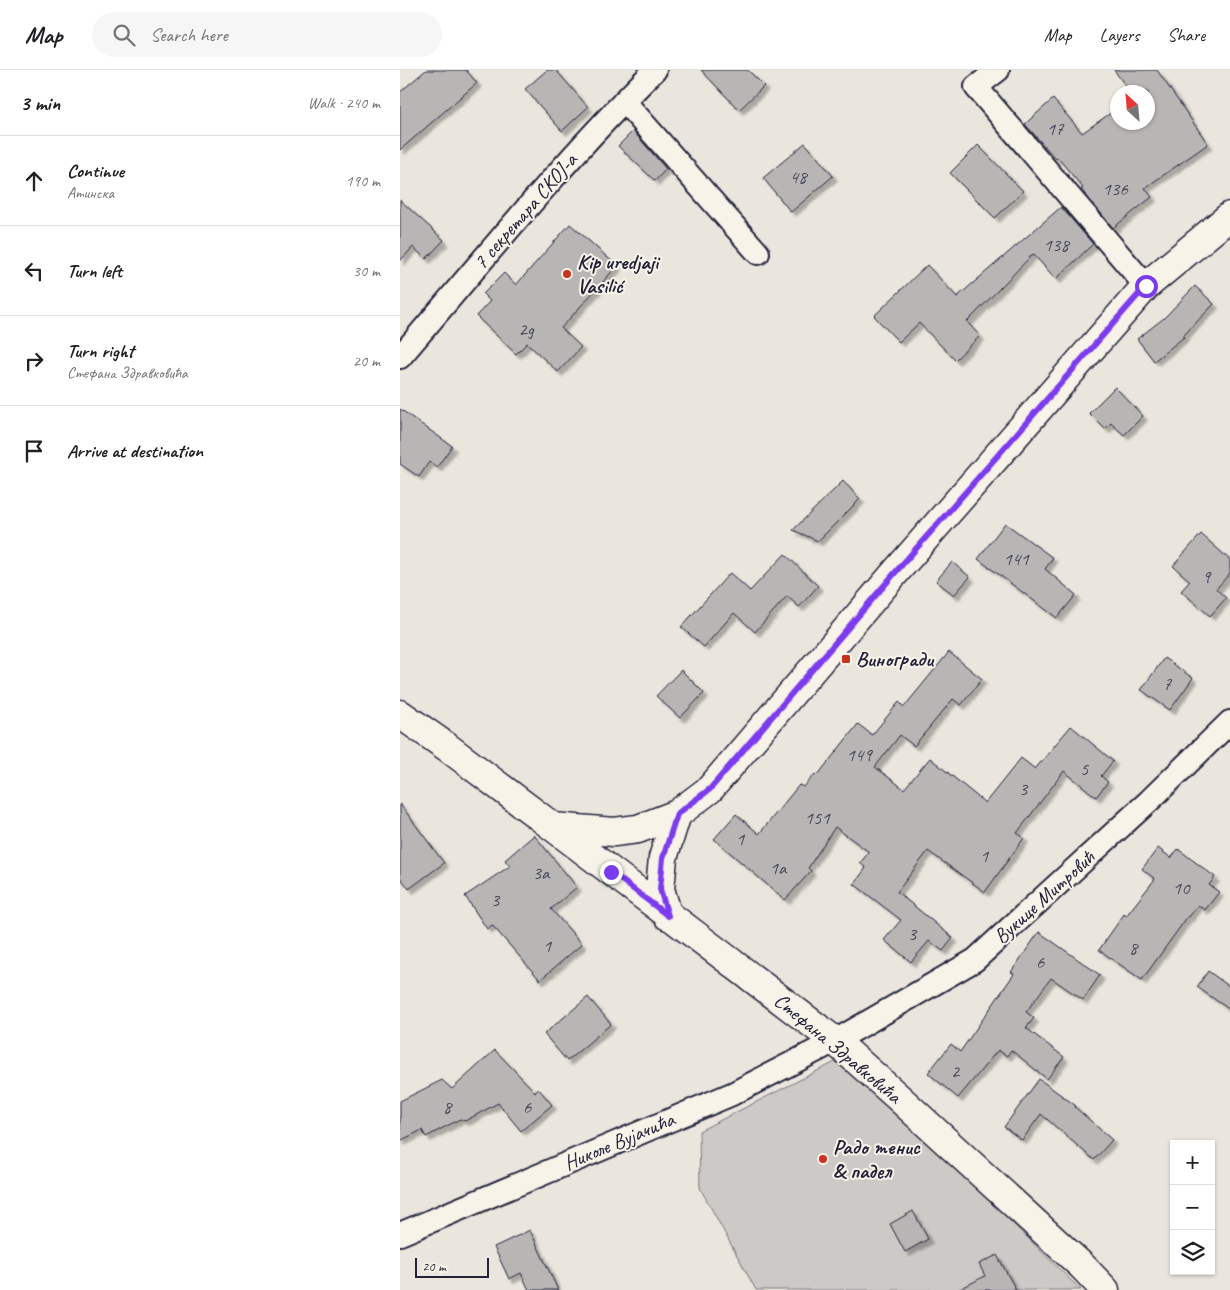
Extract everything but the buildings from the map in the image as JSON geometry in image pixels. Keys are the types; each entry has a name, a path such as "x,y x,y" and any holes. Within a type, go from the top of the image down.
{"street":[{"name":"7 секретара СКОЈ-а","path":"400,357 551,180 655,70"},
{"path":"998,70 976,88 1146,286"},
{"path":"624,101 758,252"},
{"path":"553,827 614,832 638,829 677,814 710,789 900,567 1146,286 1230,216"},
{"name":"Стефана Здравковића","path":"400,714 447,747 668,916 760,983 834,1042 899,1098 1082,1266 1105,1290"},
{"name":"Вукице Митровић","path":"834,1042 975,960 1150,800 1230,722"},
{"path":"668,916 660,889 663,858 677,814"},
{"name":"Николе Вујачића","path":"400,1234 732,1094 834,1042"}],"shaded area":[{"name":"Радо тенис & падел","path":"843,1058 1081,1290 756,1290 700,1188 699,1131"}],"place":[{"name":"Kip uredjaji Vasilić","path":"567,274"},
{"name":"Виногради","path":"846,659"},
{"name":"Радо тенис & падел","path":"823,1159"}],"route":[{"path":"611,872 668,916 660,889 663,858 677,814 710,789 900,567 1146,286"}]}
